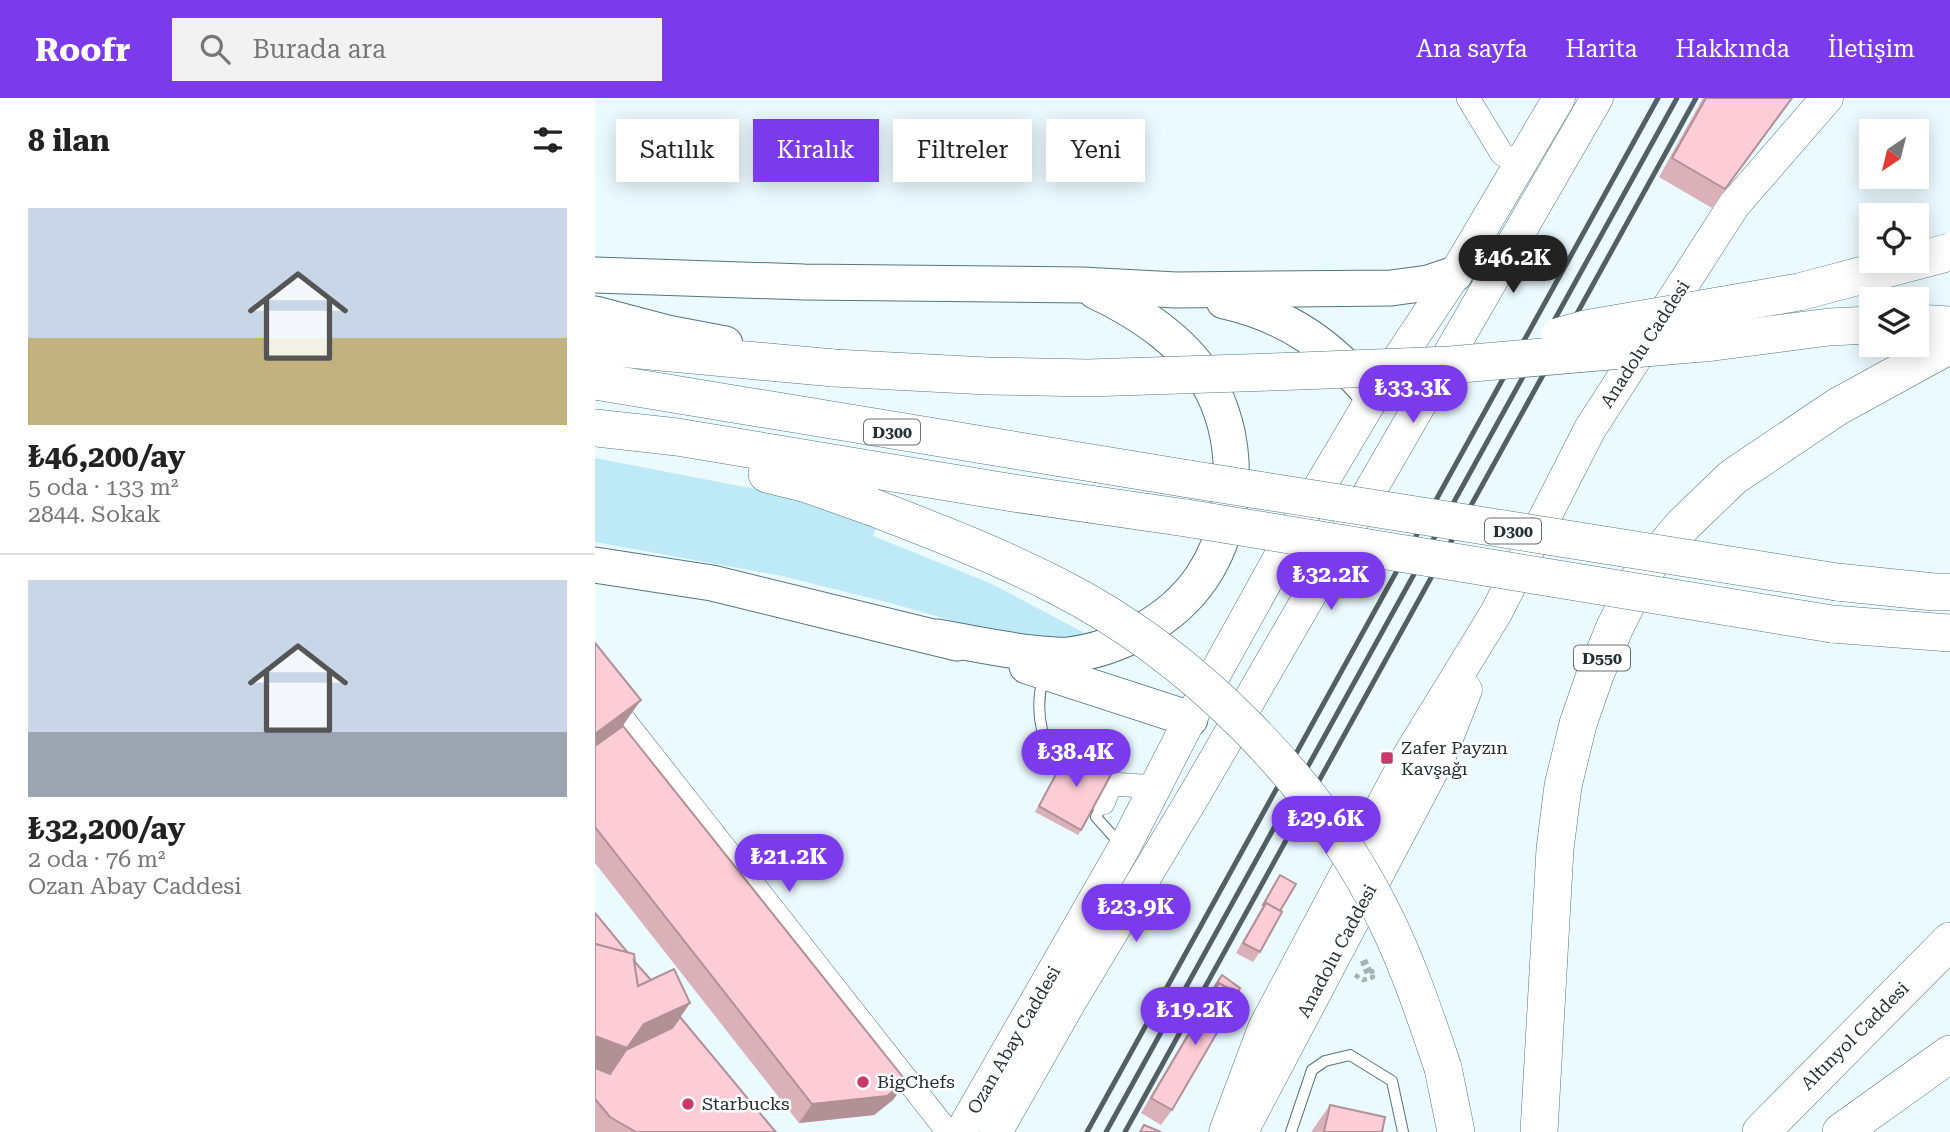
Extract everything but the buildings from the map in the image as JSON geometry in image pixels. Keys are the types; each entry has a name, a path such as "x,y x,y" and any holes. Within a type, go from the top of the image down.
{"highway":[{"path":"1450,365 1585,329 1799,292 1950,252"},
{"path":"1929,324 1950,325"},
{"path":"595,346 834,368 1088,378 1450,365 1714,342 1859,326"},
{"name":"D550","path":"1539,1132 1555,849 1563,786 1578,724 1595,675 1642,573 1683,525 1733,477 1837,407 1950,345"},
{"name":"D300","path":"595,381 892,432 1837,582 1950,592"},
{"name":"D300","path":"595,428 677,437 1832,624 1950,633"},
{"path":"595,439 745,468 807,484 872,507 1029,572 1111,617 1153,645 1249,730 1315,805 1364,879 1386,918 1407,966 1443,1068 1456,1132"},
{"name":"Altınyol Caddesi","path":"1761,1132 1950,941"},
{"path":"1841,1132 1950,1054"}],"main road":[{"name":"Ozan Abay Caddesi","path":"961,1132 1125,848 1190,719 1303,515 1373,397 1455,274 1559,98"},
{"name":"Ozan Abay Caddesi","path":"996,1132 1597,98"},
{"name":"Anadolu Caddesi","path":"1225,1132 1264,1028 1409,755 1496,613 1590,429 1734,205 1827,98"},
{"path":"595,275 763,281 1082,285 1176,290 1391,288 1427,283 1455,274"},
{"path":"595,565 712,583 937,637 1022,652 1067,656 1107,647 1148,628 1173,610 1202,577 1220,540 1230,501 1232,454 1222,414 1206,379 1173,342 1147,321 1121,303 1082,285"},
{"path":"1176,290 1278,317 1338,358 1373,397 1385,418 1387,433 1384,467"},
{"path":"595,314 667,333 771,352 834,368"},
{"name":"Anadolu Caddesi","path":"1241,1132 1440,756 1496,613"},
{"path":"937,637 1214,727 1231,730"}],"street":[{"path":"1468,98 1502,154 1519,165"},
{"path":"595,683 948,1132"},
{"path":"1090,794 1111,784 1157,787"}],"lane":[{"path":"1045,672 1039,693 1039,722 1045,739 1063,770 1090,794 1096,817 1125,848"},
{"path":"1899,991 1950,956"},
{"path":"1291,1132 1312,1070 1325,1061 1350,1055 1392,1081 1403,1132"}],"shaded area":[{"path":"595,458 806,499 877,522 873,536 992,584 1094,638 1026,642 894,604 782,576 595,542"}],"railway":[{"path":"1087,1132 1658,98"},
{"path":"1106,1132 1677,98"},
{"path":"1125,1132 1696,98"}],"place":[{"name":"Zafer Payzın Kavşağı","path":"1387,758"},
{"name":"BigChefs","path":"863,1082"},
{"name":"Starbucks","path":"688,1104"}]}
